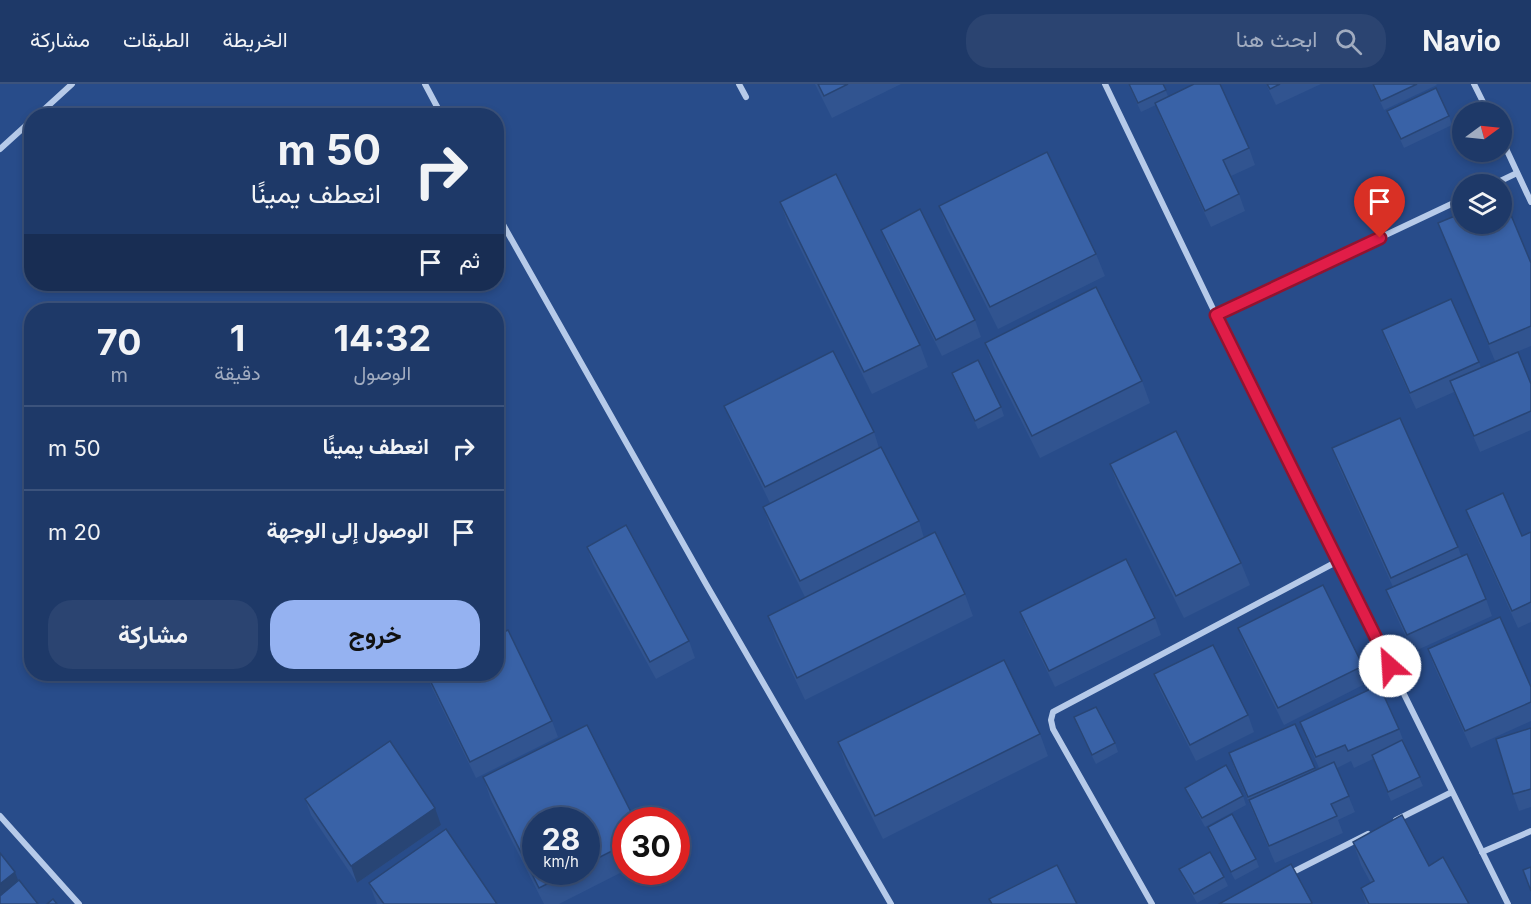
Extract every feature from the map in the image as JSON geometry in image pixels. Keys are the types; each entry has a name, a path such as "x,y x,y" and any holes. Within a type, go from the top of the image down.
{"street":[{"path":"46,108 72,84"},
{"path":"425,84 438,108"},
{"path":"739,84 746,97"},
{"path":"1105,84 1216,315 1508,904"},
{"path":"1474,84 1483,102"},
{"path":"0,148 24,127"},
{"path":"1512,161 1531,202"},
{"path":"1512,176 1518,173"},
{"path":"1216,315 1452,204"},
{"path":"504,226 705,584 891,904"},
{"path":"1152,904 1053,729 1050,720 1053,712 1338,561"},
{"path":"1388,824 1452,792"},
{"path":"0,816 80,904"},
{"path":"1282,877 1378,829"},
{"path":"1482,852 1531,831"}],"building":[{"path":"818,84 848,84 824,96"},
{"path":"1129,84 1163,84 1166,90 1138,103"},
{"path":"1194,84 1220,84 1249,148 1223,160 1239,194 1205,211 1155,103"},
{"path":"1267,84 1280,84 1270,89"},
{"path":"1373,84 1417,84 1381,101"},
{"path":"1436,88 1449,116 1401,139 1387,111"},
{"path":"1047,152 1096,254 990,307 939,206"},
{"path":"836,174 920,345 864,372 780,202"},
{"path":"920,209 975,320 936,340 881,230"},
{"path":"1452,217 1452,234 1512,234 1512,218 1531,263 1531,326 1489,344 1438,223"},
{"path":"1096,287 1142,381 1032,436 985,343"},
{"path":"1451,299 1479,362 1410,393 1382,330"},
{"path":"833,351 874,432 765,487 724,406"},
{"path":"1518,352 1531,384 1531,411 1474,436 1450,381"},
{"path":"978,360 1001,407 975,421 952,373"},
{"path":"1400,418 1458,547 1391,578 1332,448"},
{"path":"1176,431 1241,563 1176,596 1110,464"},
{"path":"881,447 919,521 800,581 763,507"},
{"path":"1503,493 1522,536 1531,532 1531,602 1512,611 1466,510"},
{"path":"626,525 689,641 650,662 587,547"},
{"path":"935,532 965,594 797,678 768,616"},
{"path":"1467,554 1486,599 1407,635 1386,590"},
{"path":"1126,559 1155,618 1049,671 1020,612"},
{"path":"1323,585 1363,666 1278,708 1238,628"},
{"path":"1500,617 1531,687 1531,702 1465,731 1428,649"},
{"path":"508,630 552,721 470,762 430,681 504,681 504,632"},
{"path":"1213,645 1248,715 1190,745 1154,674"},
{"path":"1004,660 1040,734 875,816 838,742"},
{"path":"1379,685 1399,729 1348,751 1345,745 1316,757 1300,722"},
{"path":"1096,707 1115,743 1092,755 1074,717"},
{"path":"1295,724 1315,768 1248,797 1229,753"},
{"path":"587,725 628,807 612,807 612,851 600,857 600,807 522,807 522,854 483,777"},
{"path":"1531,728 1531,789 1513,794 1496,739"},
{"path":"1402,740 1420,777 1388,792 1372,755"},
{"path":"390,741 435,808 351,866 305,799"},
{"path":"1334,762 1349,796 1331,804 1337,816 1269,846 1249,800"},
{"path":"1226,765 1243,796 1202,818 1185,788"},
{"path":"1232,814 1256,859 1231,872 1208,827"},
{"path":"1402,815 1429,866 1443,857 1469,904 1369,904 1361,888 1374,881 1353,842"},
{"path":"446,829 497,904 384,904 369,883"},
{"path":"1210,852 1224,877 1194,894 1179,869"},
{"path":"0,853 15,872 0,884"},
{"path":"1291,864 1312,903 1219,904"},
{"path":"1057,865 1077,904 992,904 989,899"},
{"path":"1531,867 1531,891 1523,870"},
{"path":"19,880 38,904 0,904 0,896"},
{"path":"53,899 57,904 47,904"}],"route":[{"path":"1380,238 1216,315 1390,666"}]}
